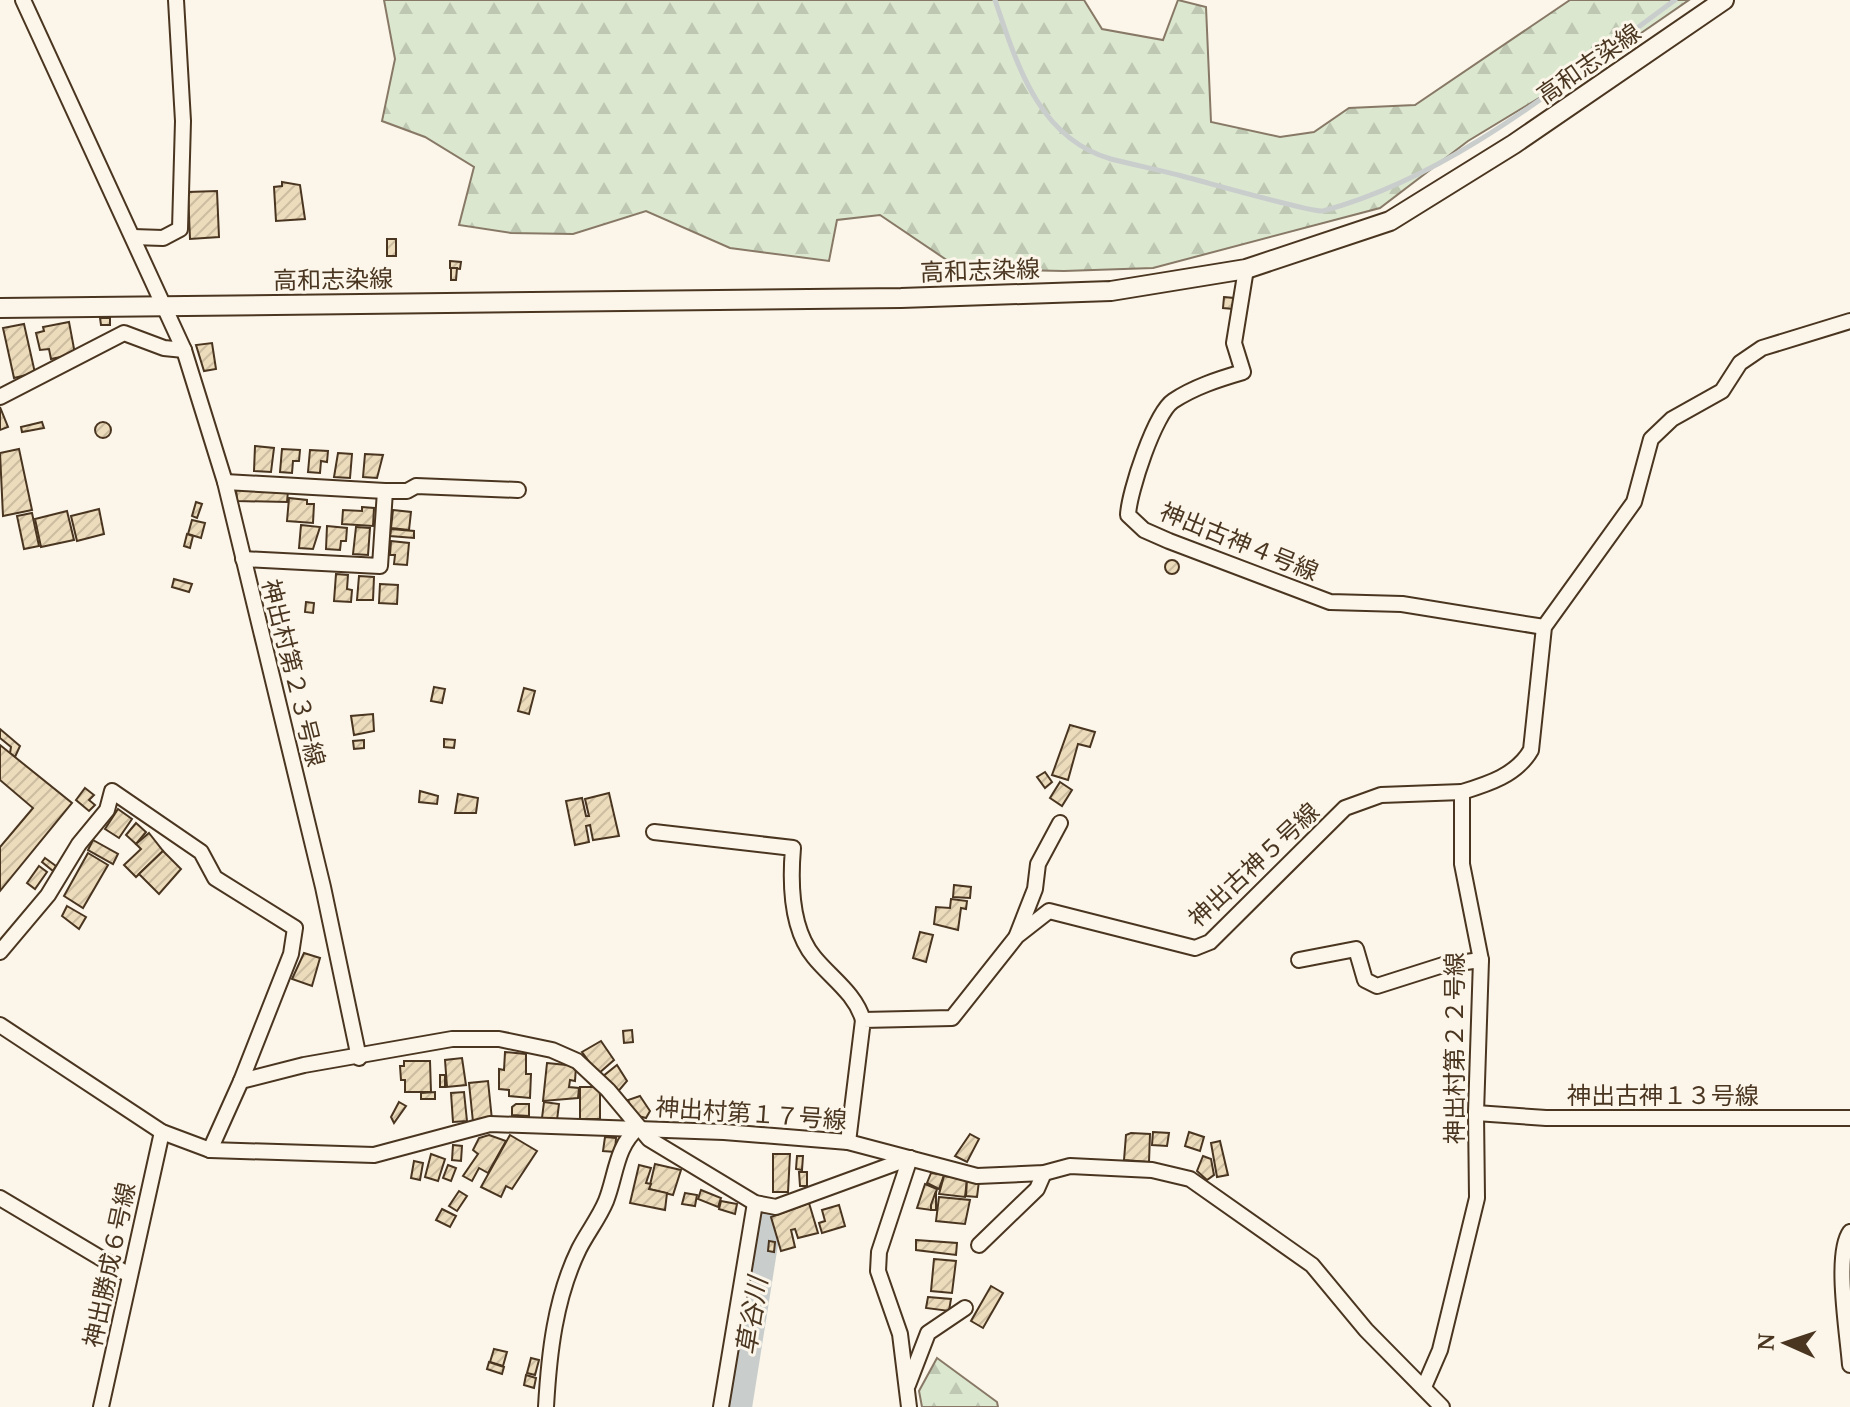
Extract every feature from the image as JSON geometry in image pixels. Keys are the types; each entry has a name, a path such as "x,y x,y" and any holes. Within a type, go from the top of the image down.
{"street":[{"name":"神出村第２３号線","path":"23,0 184,350 225,482 323,887 359,1058"},
{"path":"133,237 163,238 180,229 183,121 176,0"},
{"name":"高和志染線","path":"0,308 901,298 1096,292 1246,269 1390,221 1514,144 1724,0"},
{"name":"神出古神４号線","path":"1246,269 1234,343 1243,372 1210,382 1171,402 1142,459 1129,498 1128,515 1144,530 1169,541 1330,602 1402,604 1544,627"},
{"path":"1462,792 1487,784 1523,764 1531,750 1544,627 1634,502 1651,439 1672,419 1722,391 1740,363 1762,348 1850,321"},
{"path":"0,397 124,333 164,348 184,350"},
{"path":"225,482 385,491 407,491 416,486 518,490"},
{"path":"243,559 380,566 385,491"},
{"path":"0,952 48,895 79,844 107,810 112,791 201,852 215,878 295,928 291,954 210,1150"},
{"name":"神出古神５号線","path":"863,1020 952,1018 1017,936 1049,911 1195,948 1210,942 1345,808 1381,795 1462,792"},
{"name":"神出村第２２号線","path":"1424,1387 1440,1350 1477,1198 1476,1113 1481,960 1462,864 1462,792"},
{"path":"1017,936 1035,889 1038,864 1060,823"},
{"path":"654,832 793,848 795,910 802,938 812,955 859,1004 863,1020 848,1142"},
{"path":"1299,960 1356,949 1365,980 1377,986 1443,965 1481,960"},
{"name":"神出村第１７号線","path":"0,1025 162,1132 210,1150 374,1155 490,1124 638,1128 848,1142 977,1176 1044,1173 1070,1166 1152,1170 1190,1179 1312,1265 1366,1330 1442,1407"},
{"path":"241,1081 304,1065 359,1058 452,1039 499,1039 552,1050 577,1061 608,1090 638,1128 755,1203 776,1207 910,1158"},
{"name":"神出古神１３号線","path":"1476,1113 1546,1118 1850,1118"},
{"path":"546,1407 549,1354 563,1292 579,1250 603,1210 627,1137 638,1128"},
{"name":"神出勝成６号線","path":"101,1407 162,1132"},
{"path":"909,1407 900,1334 878,1271 879,1252 910,1158"},
{"path":"979,1245 1037,1189 1044,1173"},
{"path":"0,1198 129,1275"},
{"path":"721,1407 755,1203"},
{"path":"1850,1232 1844,1241 1850,1365"},
{"path":"906,1389 928,1333 965,1308"}],"green space":[{"path":"384,0 1084,0 1102,29 1163,40 1178,0 1206,7 1211,122 1280,137 1314,132 1349,108 1415,105 1570,0 1689,0 1602,60 1468,141 1380,208 1153,268 1064,271 960,269 880,215 837,220 829,261 730,248 646,211 573,234 511,233 459,225 474,167 425,137 382,121 395,59"},
{"path":"937,1358 997,1402 998,1407 922,1407 919,1391"}],"building":[{"path":"282,182 300,185 305,219 276,221 274,187 282,186"},
{"path":"217,191 219,237 190,239 188,192"},
{"path":"387,239 396,239 396,256 387,256"},
{"path":"450,261 461,262 460,269 450,268"},
{"path":"451,268 457,268 456,280 451,280"},
{"path":"1224,297 1234,298 1233,309 1223,308"},
{"path":"100,318 110,318 110,325 101,325"},
{"path":"69,322 75,354 51,359 49,349 40,350 36,333 44,331 43,327"},
{"path":"24,324 35,373 14,378 3,328"},
{"path":"212,343 216,369 204,371 196,345"},
{"path":"0,407 8,427 0,430"},
{"path":"42,422 44,428 22,432 21,427"},
{"path":"103,422 111,430 103,438 95,430"},
{"path":"255,446 274,448 271,472 254,471"},
{"path":"19,449 32,510 3,516 0,453"},
{"path":"282,449 300,450 299,461 293,461 292,473 280,472"},
{"path":"310,450 328,451 327,462 321,461 320,473 308,472"},
{"path":"338,453 352,454 350,478 334,477"},
{"path":"365,454 383,455 377,478 363,477"},
{"path":"236,488 288,491 287,502 237,501"},
{"path":"289,498 314,504 313,523 287,521"},
{"path":"196,502 202,504 197,518 192,516"},
{"path":"362,507 374,508 373,526 342,524 343,510 362,511"},
{"path":"99,509 104,534 77,541 71,516"},
{"path":"393,510 411,512 409,530 391,528"},
{"path":"67,511 74,540 41,547 35,519"},
{"path":"32,513 39,546 24,549 17,516"},
{"path":"192,520 205,523 201,538 188,534"},
{"path":"301,525 320,527 313,549 299,548"},
{"path":"327,526 347,528 346,541 341,541 340,550 326,549"},
{"path":"356,527 370,528 368,555 353,554"},
{"path":"391,529 414,531 414,538 390,536"},
{"path":"187,534 193,536 190,548 184,546"},
{"path":"391,541 409,543 407,565 394,564 395,555 390,555"},
{"path":"1172,560 1179,567 1172,574 1165,567"},
{"path":"336,574 348,575 347,589 352,590 351,602 334,601"},
{"path":"359,576 374,577 373,600 357,600"},
{"path":"174,579 192,584 189,592 172,587"},
{"path":"380,584 398,585 397,604 379,603"},
{"path":"306,602 314,603 313,613 305,612"},
{"path":"434,687 445,689 442,703 431,701"},
{"path":"524,688 535,691 529,714 518,711"},
{"path":"373,714 374,731 354,735 351,716"},
{"path":"1070,725 1095,732 1090,747 1078,744 1068,780 1052,775"},
{"path":"0,729 20,746 15,757 10,753 11,747 0,738"},
{"path":"444,739 455,740 454,748 444,747"},
{"path":"364,740 364,748 354,749 353,741"},
{"path":"0,745 72,803 0,891 0,847 33,808 0,780"},
{"path":"1045,772 1052,782 1045,788 1037,777"},
{"path":"1060,782 1072,790 1062,806 1050,798"},
{"path":"85,788 94,795 89,800 95,805 89,811 76,800"},
{"path":"420,791 438,796 437,804 419,802"},
{"path":"609,793 619,836 593,840 590,825 586,826 589,842 575,845 566,801 582,798 586,816 589,816 585,799"},
{"path":"458,794 478,798 476,813 455,813"},
{"path":"118,809 132,819 119,838 105,829"},
{"path":"136,823 146,832 136,844 126,835"},
{"path":"149,833 163,851 136,877 124,865 141,849 136,844"},
{"path":"93,840 118,854 113,864 88,850"},
{"path":"163,851 181,869 159,894 139,874"},
{"path":"88,853 108,865 83,908 64,896"},
{"path":"45,858 56,866 53,871 42,862"},
{"path":"39,866 47,872 35,889 27,883"},
{"path":"954,885 971,887 970,898 953,897"},
{"path":"951,899 967,901 966,909 961,908 958,930 934,924 936,907 950,908"},
{"path":"67,906 86,917 79,929 62,916"},
{"path":"920,932 933,935 926,962 913,958"},
{"path":"304,953 320,958 312,986 292,979"},
{"path":"632,1030 633,1042 624,1043 623,1031"},
{"path":"601,1041 614,1060 598,1074 582,1052"},
{"path":"505,1052 526,1054 526,1074 531,1074 530,1098 509,1096 509,1090 499,1089 499,1069 504,1070"},
{"path":"462,1058 466,1085 447,1087 445,1060"},
{"path":"404,1061 430,1061 431,1092 405,1092 400,1066 404,1066"},
{"path":"547,1063 576,1066 575,1081 570,1080 569,1087 579,1088 578,1098 543,1101"},
{"path":"617,1065 627,1081 616,1094 602,1077"},
{"path":"440,1075 445,1075 445,1087 440,1087"},
{"path":"488,1081 492,1120 473,1122 469,1083"},
{"path":"580,1087 600,1087 600,1119 580,1119"},
{"path":"435,1092 435,1099 421,1099 421,1093"},
{"path":"464,1092 467,1121 453,1122 451,1093"},
{"path":"640,1096 650,1111 646,1118 634,1115 628,1100"},
{"path":"399,1102 406,1106 394,1123 391,1117"},
{"path":"544,1102 559,1104 557,1120 542,1118"},
{"path":"529,1104 529,1116 512,1115 512,1107"},
{"path":"1153,1132 1169,1133 1167,1146 1152,1145"},
{"path":"1189,1132 1204,1137 1200,1151 1185,1146"},
{"path":"970,1134 979,1139 967,1162 955,1156"},
{"path":"1150,1134 1149,1162 1124,1160 1126,1135"},
{"path":"489,1135 506,1141 488,1173 479,1168 472,1181 463,1176 478,1154 473,1150 479,1138"},
{"path":"510,1135 537,1151 512,1189 506,1186 501,1197 481,1187"},
{"path":"605,1137 616,1138 615,1152 603,1151"},
{"path":"1220,1141 1228,1175 1217,1177 1211,1143"},
{"path":"453,1145 462,1146 461,1161 452,1160"},
{"path":"431,1154 445,1159 438,1181 425,1177"},
{"path":"773,1154 790,1154 788,1192 773,1192"},
{"path":"797,1156 803,1156 802,1170 796,1169"},
{"path":"1203,1156 1211,1159 1214,1175 1207,1180 1197,1171"},
{"path":"414,1161 423,1163 420,1180 411,1178"},
{"path":"655,1164 681,1170 673,1195 649,1189"},
{"path":"448,1165 456,1168 451,1181 443,1178"},
{"path":"639,1165 651,1168 646,1183 651,1184 649,1189 667,1193 665,1210 630,1203"},
{"path":"799,1172 807,1172 807,1186 800,1186"},
{"path":"931,1173 944,1175 939,1189 927,1183"},
{"path":"944,1176 967,1179 965,1197 939,1194"},
{"path":"967,1180 979,1181 977,1197 966,1196"},
{"path":"925,1184 937,1189 931,1210 917,1208"},
{"path":"701,1190 721,1198 718,1207 698,1199"},
{"path":"459,1191 467,1196 457,1211 449,1206"},
{"path":"936,1191 936,1210 931,1210 931,1205"},
{"path":"685,1193 697,1195 695,1206 682,1204"},
{"path":"939,1197 970,1200 965,1224 936,1221"},
{"path":"721,1201 737,1204 735,1214 719,1209"},
{"path":"809,1203 818,1233 798,1238 795,1229 791,1230 795,1247 781,1251 771,1217"},
{"path":"839,1205 845,1226 822,1233 819,1223 825,1221 822,1210"},
{"path":"442,1209 456,1216 450,1227 436,1220"},
{"path":"916,1240 957,1243 956,1255 916,1250"},
{"path":"769,1241 775,1242 774,1252 768,1251"},
{"path":"934,1259 956,1261 952,1293 931,1291"},
{"path":"991,1286 1003,1293 983,1328 971,1321"},
{"path":"928,1297 951,1299 949,1311 926,1308"},
{"path":"494,1349 507,1352 503,1366 490,1362"},
{"path":"531,1358 539,1360 535,1375 527,1373"},
{"path":"489,1362 504,1367 502,1374 487,1369"},
{"path":"526,1375 536,1378 534,1388 524,1385"}],"waterway":[{"path":"995,0 1012,49 1034,96 1065,134 1086,149 1111,159 1323,211 1372,195 1464,150 1508,122 1675,0"},
{"name":"草谷川","path":"737,1407 766,1225"}]}
